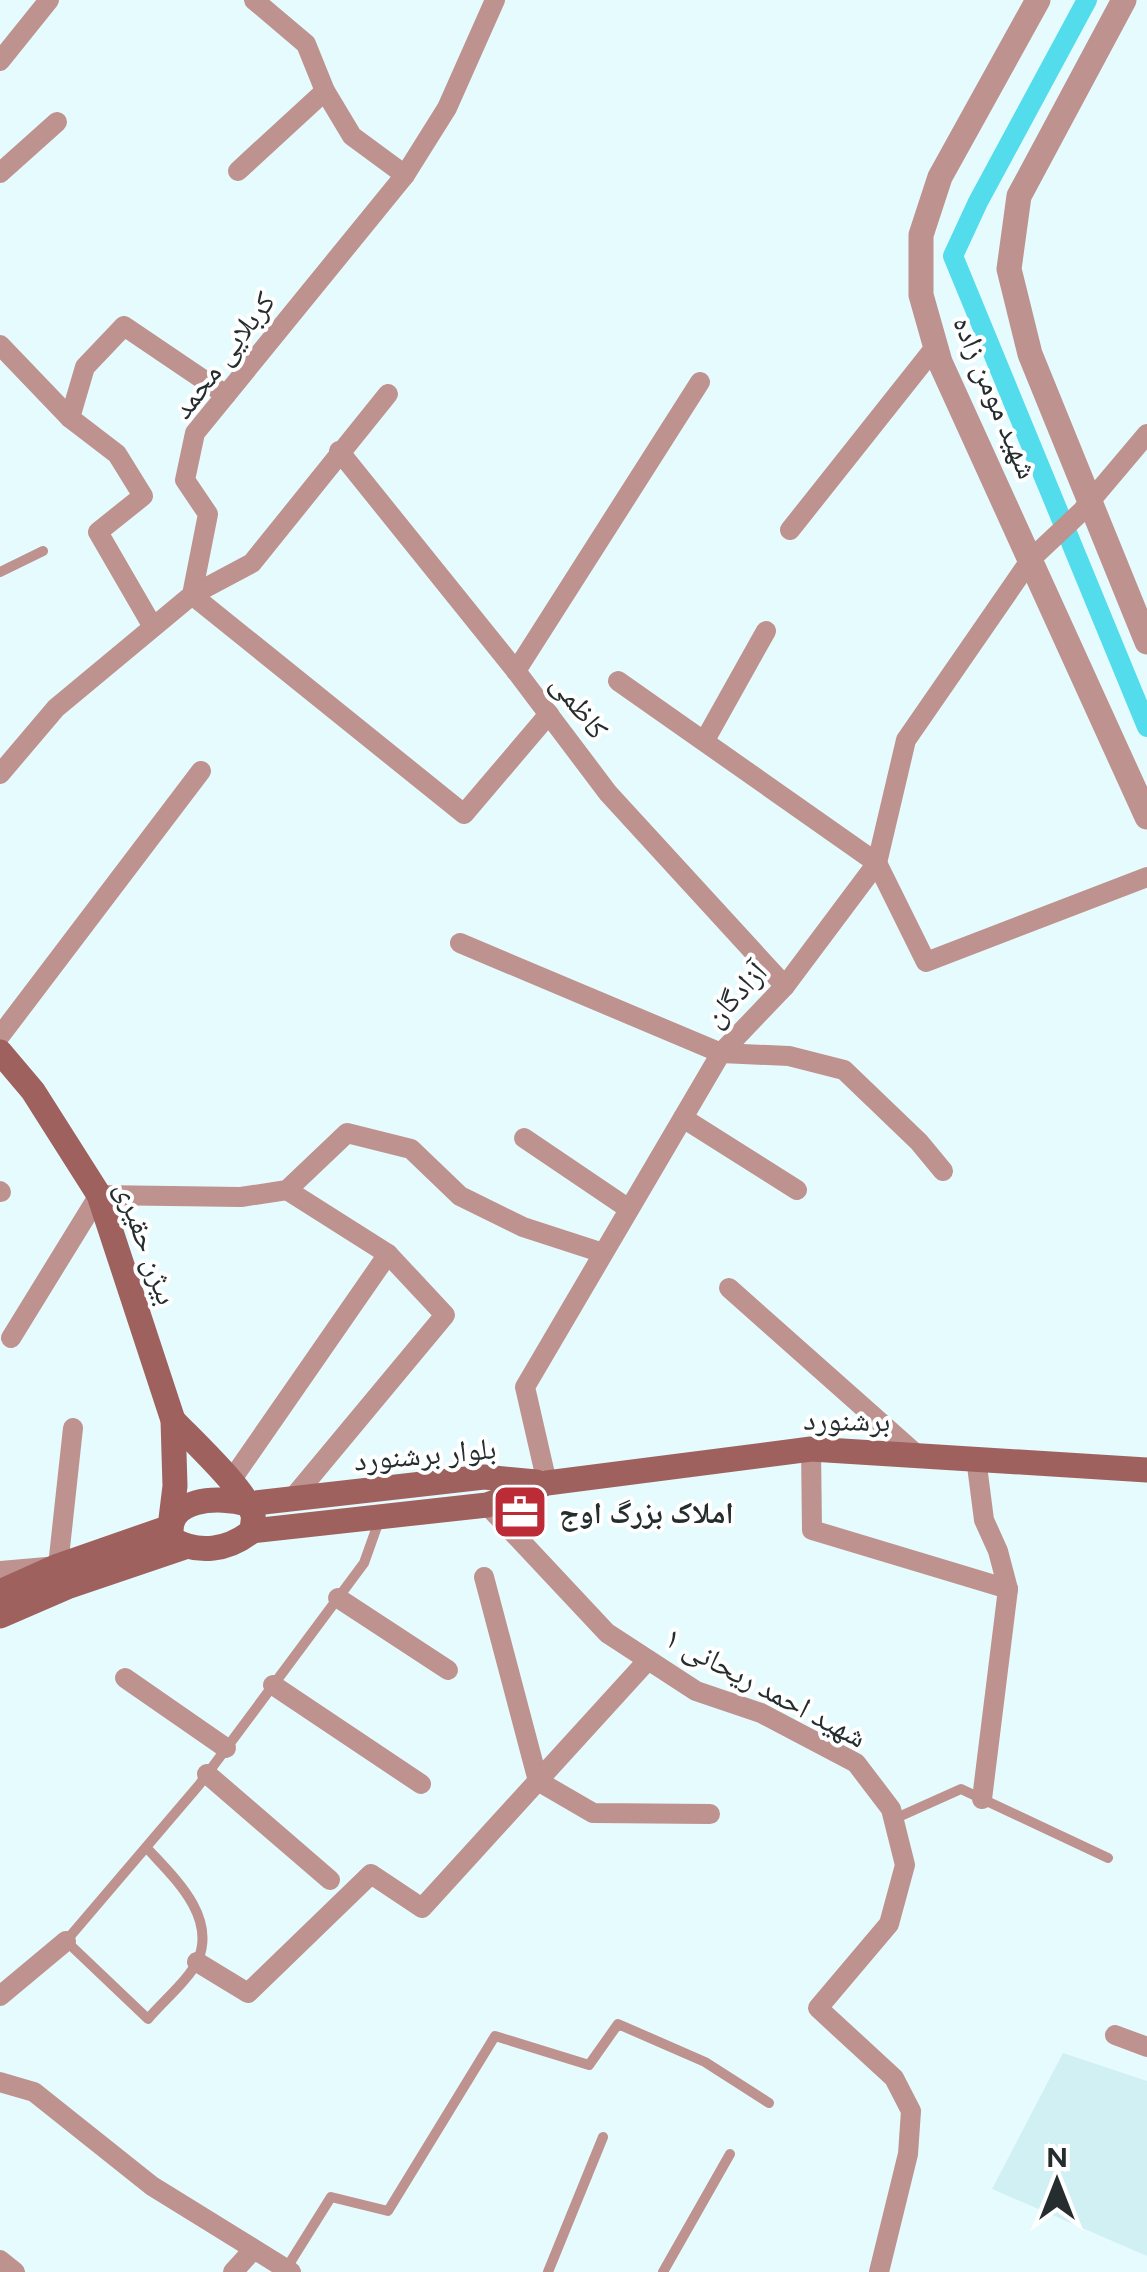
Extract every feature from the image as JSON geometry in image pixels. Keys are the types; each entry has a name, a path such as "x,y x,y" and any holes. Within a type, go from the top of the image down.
{"main road":[{"name":"بیژن حقیری","path":"5,1065 32,1091 99,1196 174,1420"},
{"path":"174,1420 247,1504 254,1517 252,1531"},
{"path":"174,1420 177,1537"},
{"name":"برشنورد","path":"547,1483 811,1449 1147,1470"},
{"name":"بلوار برشنورد","path":"484,1477 547,1483 487,1505 252,1531 223,1547 177,1537 174,1516 187,1506 228,1498 247,1504 484,1477"},
{"path":"0,1592 58,1566 177,1537"},
{"path":"0,1616 177,1537"}],"street":[{"path":"3,51 49,0"},
{"path":"254,0 306,44 326,91 352,136 405,176"},
{"name":"کربلایی محمد","path":"192,595 208,514 185,480 194,433 405,176 447,108 495,0"},
{"name":"شهید مومن زاده","path":"1038,0 940,178 921,235 921,295 936,346 1040,550 1147,817"},
{"path":"1124,0 1019,196 1009,268 1030,354 1147,642"},
{"path":"238,171 326,91"},
{"path":"0,174 57,122"},
{"path":"70,418 85,367 124,326 226,395"},
{"path":"0,345 70,418 117,454 143,496 98,532 153,627"},
{"path":"790,530 936,346"},
{"path":"516,671 700,382"},
{"path":"0,774 56,708 153,627 192,595 252,564 388,394"},
{"name":"آزادگان","path":"547,1483 524,1386 720,1054 785,986 877,863 906,740 1040,550 1088,503 1147,434"},
{"name":"کاظمی","path":"339,451 516,671 608,793 785,986"},
{"path":"192,595 464,814 549,714"},
{"path":"705,740 766,631"},
{"path":"618,681 877,863 926,962 1147,877"},
{"path":"0,1036 201,771"},
{"path":"460,943 720,1054 789,1056 844,1070 944,1171"},
{"path":"683,1118 797,1190"},
{"path":"11,1338 99,1196 241,1197 286,1190 347,1133 411,1150 460,1196 524,1227 603,1253"},
{"path":"524,1138 629,1209"},
{"path":"286,1190 388,1254 445,1315 292,1499"},
{"path":"230,1482 388,1254"},
{"path":"730,1288 916,1454"},
{"path":"0,1571 58,1566 74,1428"},
{"path":"811,1449 812,1530 1008,1589"},
{"path":"976,1458 984,1520 998,1551 1008,1589 982,1799"},
{"name":"شهید احمد ریحانی ۱","path":"487,1505 607,1633 696,1691 761,1714 856,1763 891,1809 905,1865 889,1924 818,2008 894,2078 911,2111 908,2154 879,2272"},
{"path":"484,1577 538,1781 593,1812 710,1814"},
{"path":"338,1598 448,1670"},
{"path":"197,1962 248,1993 371,1874 422,1908 648,1660"},
{"path":"125,1678 226,1748"},
{"path":"274,1685 421,1784"},
{"path":"207,1774 330,1880"},
{"path":"0,1996 66,1940"},
{"path":"1115,2035 1147,2046"},
{"path":"0,2082 34,2092 152,2186 288,2271"},
{"path":"233,2272 253,2250"},
{"path":"0,2260 15,2272"}],"lane":[{"path":"0,572 43,550"},
{"path":"146,1847 194,1901 202,1941 197,1962 148,2019 66,1940 207,1774 274,1685 364,1563 380,1516"},
{"path":"894,1820 961,1789 1108,1858"},
{"path":"288,2271 332,2197 388,2211 495,2036 588,2066 618,2024 706,2062 769,2104"},
{"path":"548,2272 603,2137"},
{"path":"663,2272 730,2154"}],"shaded area":[{"path":"1063,2053 1147,2081 1147,2256 992,2189"}],"waterway":[{"path":"1087,0 953,256 1147,727"}],"place":[{"name":"املاک بزرگ اوج","path":"520,1512"}]}
